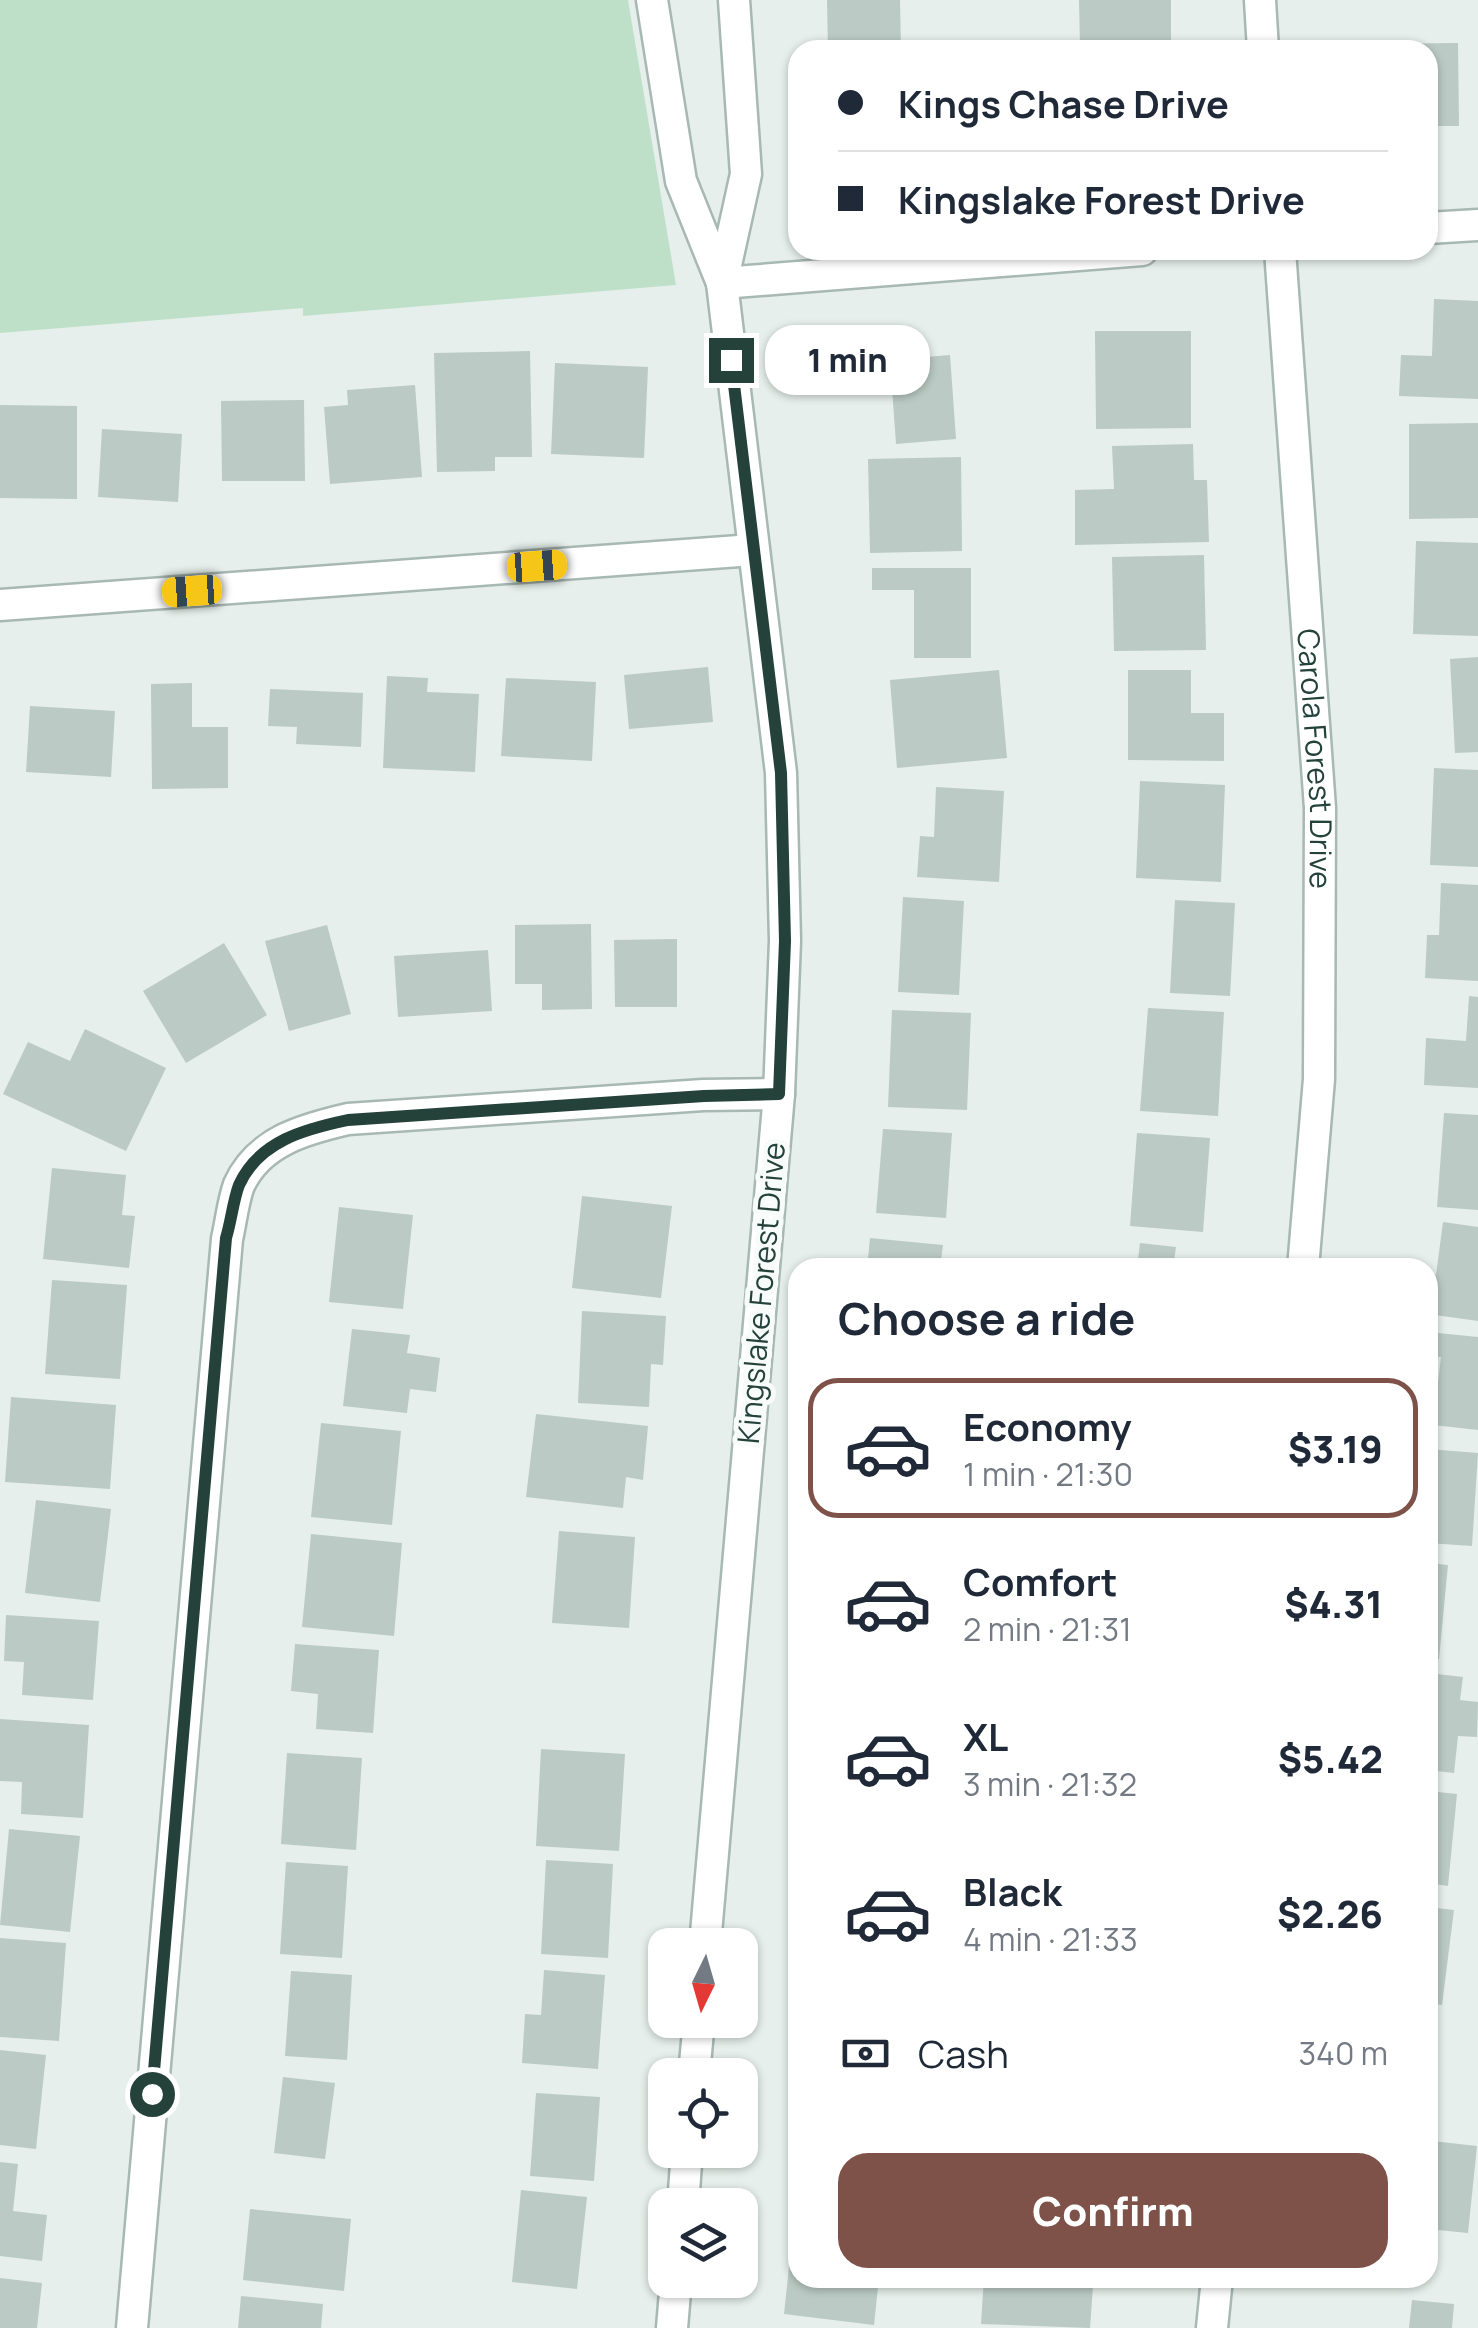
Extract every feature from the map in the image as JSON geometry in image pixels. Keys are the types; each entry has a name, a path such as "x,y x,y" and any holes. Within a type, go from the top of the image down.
{"street":[{"name":"Kingslake Forest Drive","path":"652,0 681,182 722,283 781,773 785,941 779,1094 706,1928"},
{"name":"Kingslake Forest Drive","path":"722,283 746,174 734,0"},
{"path":"1260,0 1262,40"},
{"path":"1438,227 1478,225"},
{"path":"722,283 1015,260"},
{"name":"Carola Forest Drive","path":"1281,260 1320,808 1319,1079 1304,1258"},
{"path":"0,605 753,550"},
{"path":"132,2328 226,1238 240,1185 259,1156 298,1130 348,1120 779,1094"},
{"path":"1212,2328 1215,2288"},
{"path":"672,2328 674,2298"}],"green space":[{"path":"0,0 628,0 676,285 303,316 303,308 0,333"}],"building":[{"path":"827,0 900,0 901,40 828,40"},
{"path":"1079,0 1171,0 1171,40 1080,40"},
{"path":"1438,43 1458,43 1459,126 1438,126"},
{"path":"1434,299 1478,301 1478,399 1399,396 1401,355 1432,356"},
{"path":"1095,331 1191,331 1191,428 1096,429"},
{"path":"530,351 532,457 495,457 495,471 437,472 434,353"},
{"path":"950,355 956,439 896,444 890,360"},
{"path":"555,363 648,367 644,458 551,454"},
{"path":"415,385 422,477 330,484 324,407 348,405 347,390"},
{"path":"304,400 305,481 222,481 221,401"},
{"path":"0,405 77,406 77,499 0,498"},
{"path":"1478,423 1478,518 1409,519 1409,424"},
{"path":"102,429 182,434 178,502 98,497"},
{"path":"1193,444 1194,480 1207,480 1209,542 1075,545 1075,490 1114,489 1112,446"},
{"path":"961,457 962,551 870,553 868,459"},
{"path":"1416,541 1478,543 1478,636 1413,634"},
{"path":"1204,555 1206,650 1114,651 1112,557"},
{"path":"872,568 971,568 971,658 914,658 914,590 872,590"},
{"path":"1478,657 1478,752 1455,753 1450,659"},
{"path":"708,667 713,722 629,729 624,675"},
{"path":"999,670 1007,758 897,768 890,680"},
{"path":"1128,670 1191,670 1191,713 1224,713 1224,761 1128,760"},
{"path":"387,676 428,678 427,692 479,694 475,772 383,768"},
{"path":"506,678 596,682 592,761 501,756"},
{"path":"192,683 192,727 228,727 228,788 152,789 151,684"},
{"path":"270,689 363,693 361,747 296,744 297,727 268,726"},
{"path":"30,706 115,711 111,777 26,772"},
{"path":"1434,768 1478,770 1478,867 1430,865"},
{"path":"1140,781 1225,785 1221,882 1136,878"},
{"path":"936,787 1004,791 999,882 917,877 920,836 934,837"},
{"path":"1441,883 1478,885 1478,981 1425,978 1427,935 1439,935"},
{"path":"903,897 964,901 959,995 898,992"},
{"path":"1175,900 1235,903 1230,996 1170,993"},
{"path":"591,924 592,1009 542,1010 542,984 515,984 515,925"},
{"path":"327,925 351,1014 289,1031 265,941"},
{"path":"677,939 677,1007 615,1007 614,940"},
{"path":"224,943 267,1015 186,1063 143,991"},
{"path":"488,950 492,1011 398,1017 394,956"},
{"path":"1469,996 1478,997 1478,1088 1424,1085 1426,1038 1466,1041"},
{"path":"1148,1008 1224,1012 1218,1116 1140,1111"},
{"path":"892,1010 971,1013 967,1110 888,1107"},
{"path":"85,1029 166,1068 126,1151 3,1094 28,1042 70,1061"},
{"path":"1444,1113 1478,1115 1478,1210 1437,1207"},
{"path":"883,1129 952,1133 946,1218 876,1213"},
{"path":"1137,1133 1210,1138 1203,1232 1130,1226"},
{"path":"52,1168 126,1175 122,1215 135,1216 129,1268 43,1259"},
{"path":"582,1196 672,1206 661,1298 572,1288"},
{"path":"339,1207 413,1215 403,1309 329,1302"},
{"path":"1443,1222 1478,1227 1478,1321 1438,1315"},
{"path":"870,1238 943,1245 941,1258 868,1258"},
{"path":"1140,1243 1176,1247 1174,1258 1138,1258"},
{"path":"52,1280 127,1285 120,1379 45,1374"},
{"path":"582,1311 666,1316 663,1365 651,1364 649,1407 578,1403"},
{"path":"352,1329 410,1335 407,1353 440,1358 436,1392 410,1389 407,1413 343,1406"},
{"path":"1438,1333 1478,1337 1478,1430 1438,1426"},
{"path":"11,1397 116,1405 110,1489 5,1482"},
{"path":"536,1414 648,1426 643,1480 626,1477 623,1508 526,1497"},
{"path":"321,1423 401,1431 392,1525 311,1517"},
{"path":"1438,1450 1478,1453 1472,1546 1438,1544"},
{"path":"36,1500 111,1509 100,1602 25,1593"},
{"path":"559,1531 635,1537 629,1628 552,1623"},
{"path":"311,1534 402,1543 394,1636 302,1627"},
{"path":"1438,1564 1448,1565 1438,1659"},
{"path":"6,1615 99,1621 93,1700 22,1695 24,1662 4,1661"},
{"path":"295,1644 379,1650 373,1733 316,1729 318,1694 291,1691"},
{"path":"1438,1674 1463,1677 1460,1700 1478,1702 1477,1737 1458,1736 1454,1773 1438,1771"},
{"path":"0,1719 89,1725 83,1818 21,1814 22,1782 0,1781"},
{"path":"541,1749 625,1754 619,1851 536,1846"},
{"path":"287,1753 362,1758 356,1850 281,1844"},
{"path":"1438,1792 1457,1794 1448,1886 1438,1884"},
{"path":"9,1829 80,1836 70,1932 0,1925"},
{"path":"546,1860 613,1864 608,1958 541,1954"},
{"path":"286,1862 348,1866 342,1958 280,1954"},
{"path":"1438,1908 1454,1910 1442,2005 1438,2004"},
{"path":"0,1938 66,1943 59,2041 0,2037"},
{"path":"544,1970 605,1975 598,2069 522,2063 525,2014 541,2015"},
{"path":"291,1971 352,1975 347,2060 285,2056"},
{"path":"0,2050 46,2055 36,2149 0,2145"},
{"path":"283,2077 335,2083 325,2159 274,2153"},
{"path":"536,2093 600,2097 594,2181 530,2176"},
{"path":"1438,2142 1477,2146 1468,2233 1438,2230"},
{"path":"0,2162 18,2164 13,2211 47,2215 42,2261 0,2256"},
{"path":"521,2190 587,2197 577,2289 512,2282"},
{"path":"250,2209 351,2219 344,2291 243,2280"},
{"path":"788,2277 788,2288 878,2288 874,2325 784,2314"},
{"path":"0,2278 42,2283 37,2328 0,2328"},
{"path":"983,2288 1093,2288 1090,2328 981,2324"},
{"path":"241,2296 323,2304 321,2328 238,2328"},
{"path":"1412,2300 1454,2304 1452,2328 1409,2328"}],"route":[{"path":"152,2094 226,1238 240,1185 259,1156 298,1130 348,1120 779,1094 785,941 781,773 731,360"}]}
